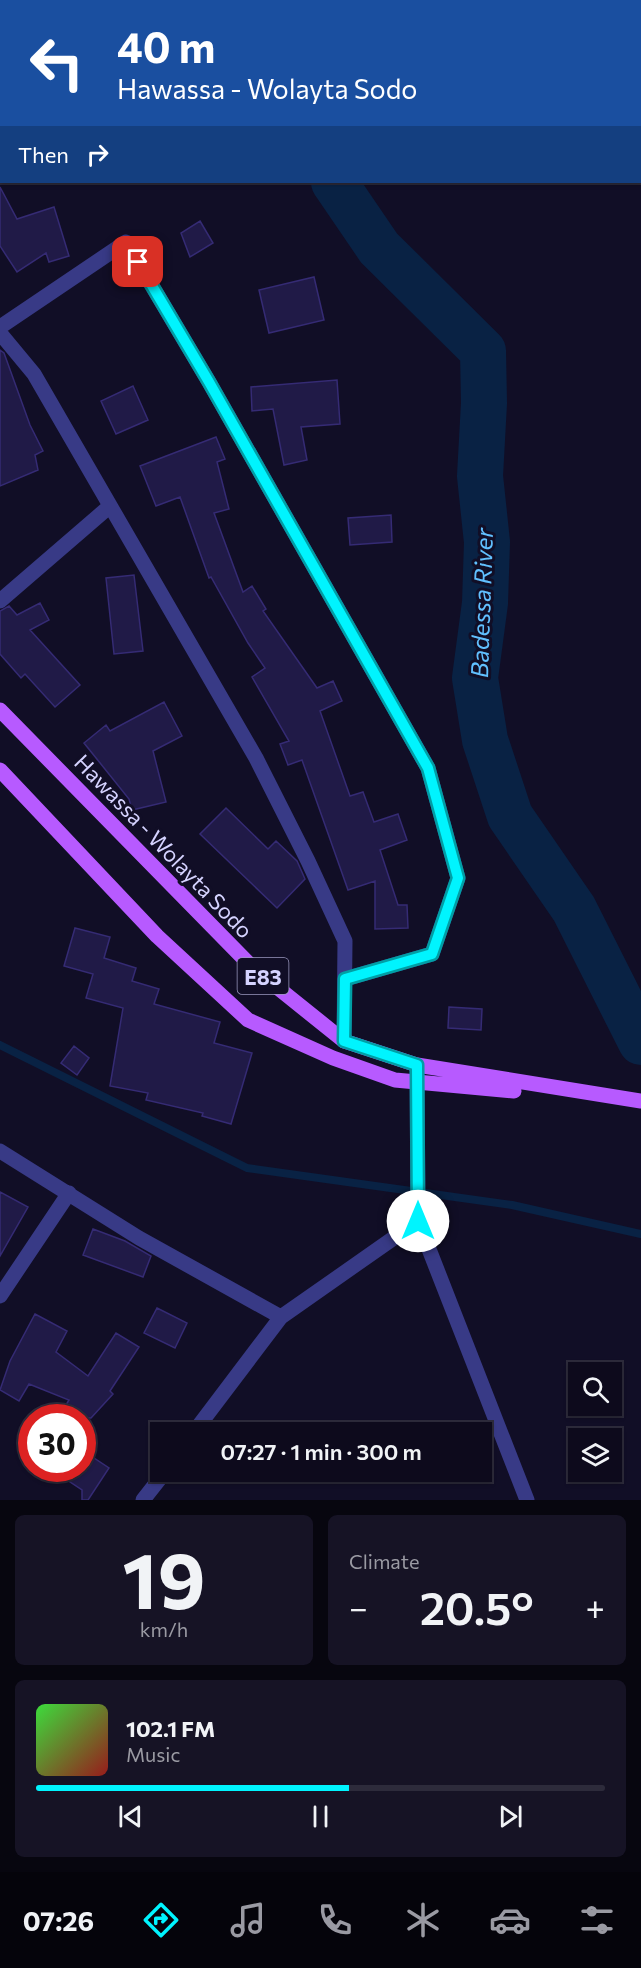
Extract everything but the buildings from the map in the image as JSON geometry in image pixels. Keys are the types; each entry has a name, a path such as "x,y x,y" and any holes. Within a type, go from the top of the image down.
{"main road":[{"name":"Hawassa - Wolayta Sodo","path":"0,710 252,967 344,1041 417,1065 641,1101"},
{"name":"Hawassa - Wolayta Sodo","path":"0,770 157,936 248,1020 333,1058 395,1080 569,1097 612,1098"}],"street":[{"path":"0,327 126,242 209,382 428,768 458,878 432,954 345,979"},
{"path":"0,333 34,374 256,758 308,861 345,941 344,1041"},
{"path":"0,601 110,506"},
{"path":"417,1065 418,1221 527,1500"},
{"path":"0,1151 139,1238 281,1317"},
{"path":"0,1296 69,1193"},
{"path":"202,1422 281,1317 418,1221"},
{"path":"143,1500 157,1482"}],"waterway":[{"name":"Badessa River","path":"335,183 379,248 483,351 484,403 480,476 487,542 485,603 475,678 485,740 510,816 574,909 641,1042"},
{"path":"0,1045 247,1168 512,1205 641,1234"}],"route":[{"path":"138,262 209,382 428,768 458,878 432,954 345,979 344,1041 417,1065 418,1221"}]}
